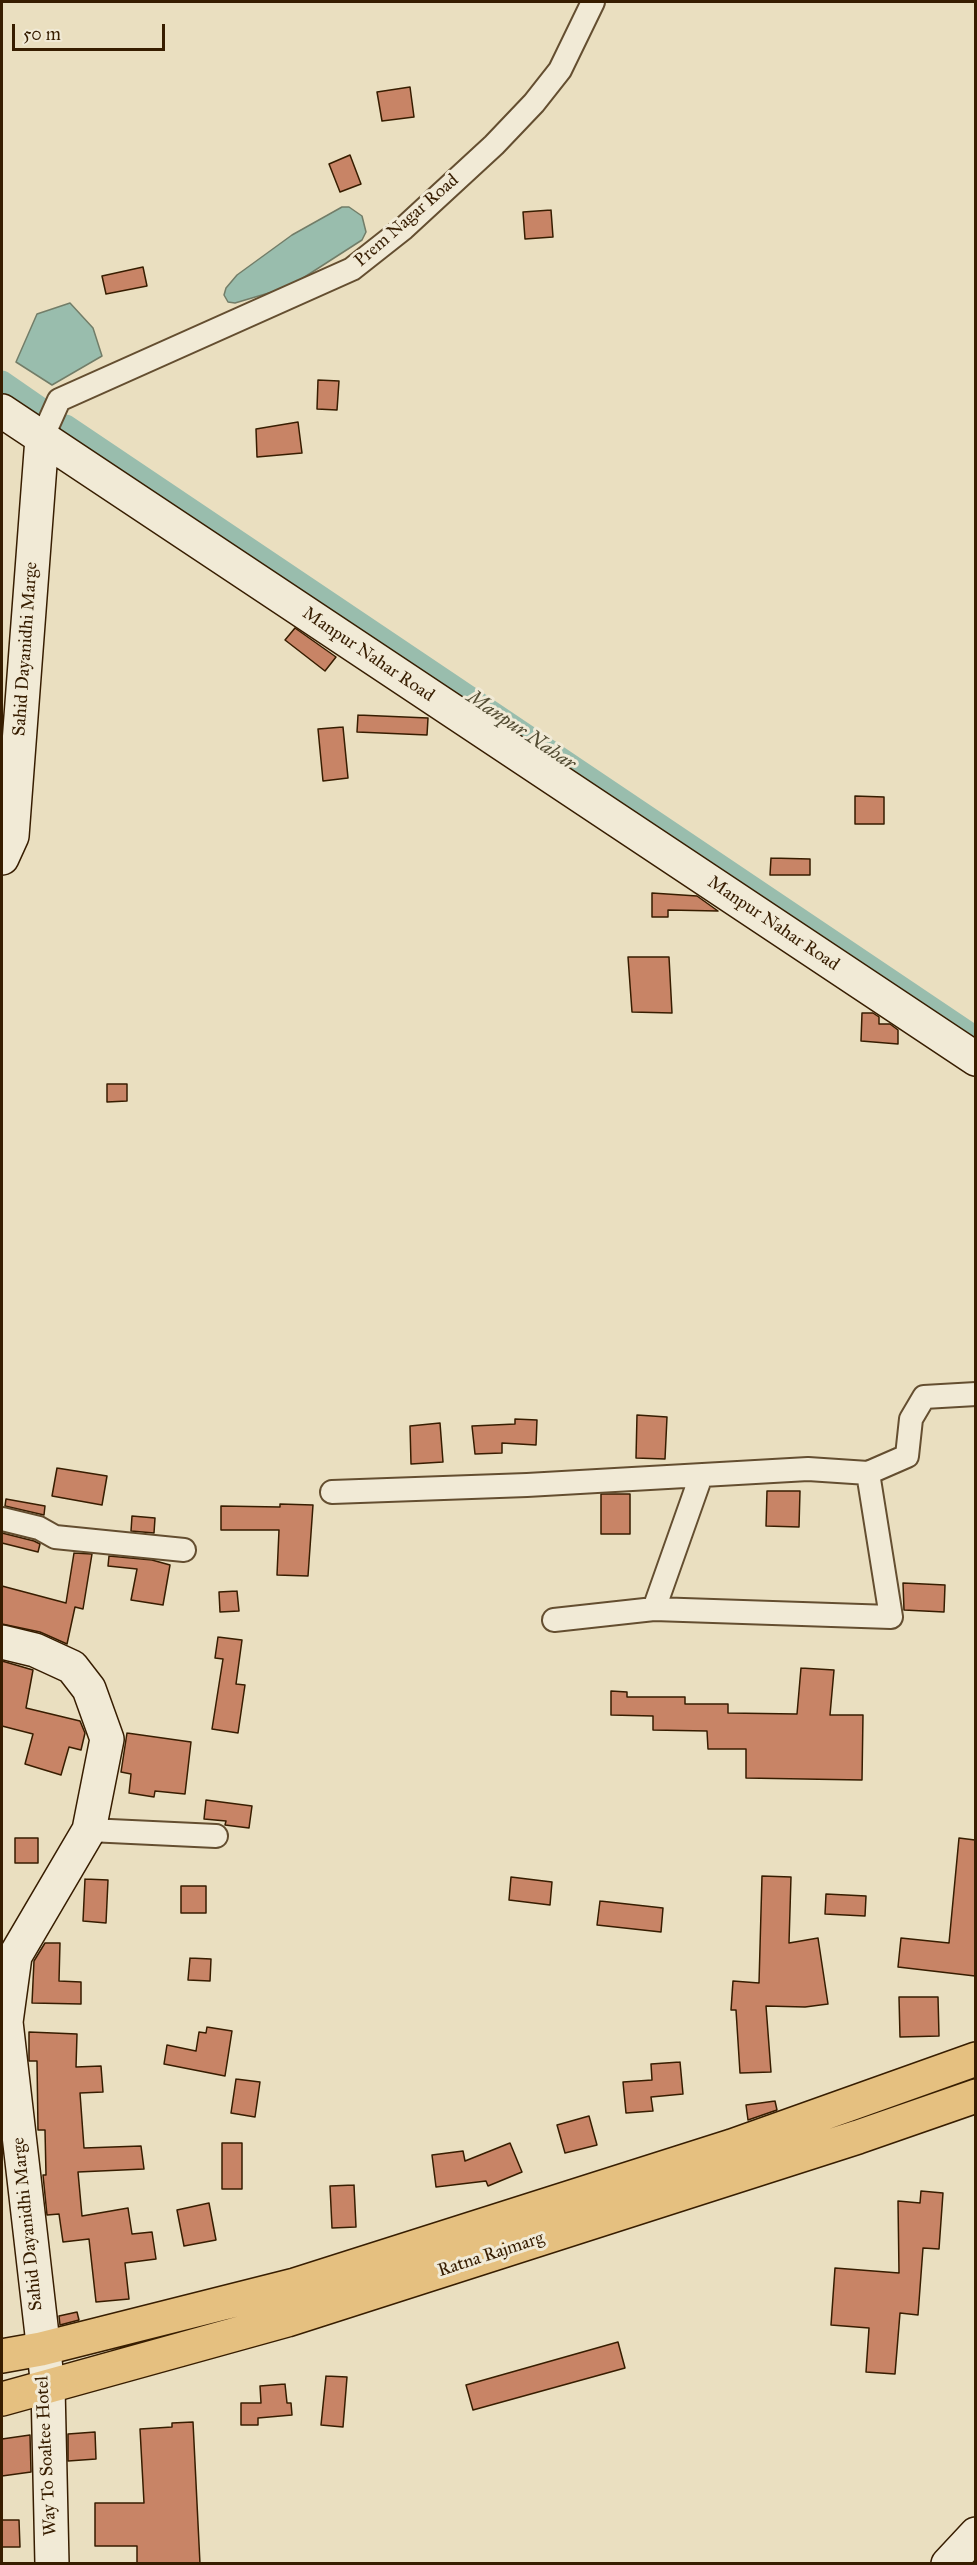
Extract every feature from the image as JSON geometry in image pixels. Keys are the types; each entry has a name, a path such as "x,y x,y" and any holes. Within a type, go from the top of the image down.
{"highway":[{"name":"Ratna Rajmarg","path":"2,2356 41,2349 295,2285 732,2146 975,2059"},
{"name":"Ratna Rajmarg","path":"2,2398 299,2316 858,2137 975,2096"}],"street":[{"name":"Prem Nagar Road","path":"42,438 59,400 352,269 404,228 494,145 534,103 560,70 592,2"},
{"name":"Manpur Nahar Road","path":"2,411 975,1059"},
{"name":"Sahid Dayanidhi Marge","path":"2,858 12,836 42,438"},
{"path":"332,1492 701,1476 808,1469 868,1473 907,1456 911,1419 924,1396 975,1394"},
{"path":"554,1620 654,1609 891,1617 868,1473"},
{"path":"654,1609 701,1476"},
{"path":"2,1519 39,1528 55,1537 184,1550"},
{"name":"Sahid Dayanidhi Marge","path":"2,1642 35,1650 72,1667 89,1689 107,1739 89,1830 15,1956 6,2022 41,2349"},
{"path":"89,1830 216,1836"},
{"name":"Way To Soaltee Hotel","path":"41,2349 48,2387 52,2564"},
{"path":"948,2564 975,2534"}],"shaded area":[{"path":"342,207 349,207 362,216 366,232 362,240 289,287 235,303 228,302 224,295 226,288 237,275 292,235"},
{"path":"70,303 93,328 102,356 52,385 16,362 37,314"}],"building":[{"path":"410,87 414,117 382,121 377,92"},
{"path":"350,155 361,184 340,192 329,164"},
{"path":"551,210 553,237 525,239 523,212"},
{"path":"143,267 147,286 106,294 102,276"},
{"path":"318,380 339,381 337,410 317,409"},
{"path":"298,422 302,453 257,457 256,429"},
{"path":"295,628 336,657 325,671 285,640"},
{"path":"358,715 428,718 427,735 357,732"},
{"path":"343,727 348,778 323,781 318,729"},
{"path":"855,796 884,797 884,824 855,824"},
{"path":"771,858 810,859 810,875 770,875"},
{"path":"652,893 697,896 718,911 668,910 668,917 652,917"},
{"path":"628,957 669,957 672,1013 632,1012"},
{"path":"862,1013 873,1013 879,1017 879,1024 890,1024 898,1030 898,1044 861,1041"},
{"path":"107,1084 127,1084 127,1101 107,1102"},
{"path":"637,1415 667,1417 665,1459 636,1458"},
{"path":"515,1419 537,1420 536,1445 502,1443 502,1453 475,1454 472,1426 515,1424"},
{"path":"440,1423 443,1462 411,1464 410,1426"},
{"path":"57,1468 107,1476 102,1505 52,1496"},
{"path":"767,1491 800,1491 799,1527 766,1526"},
{"path":"601,1494 630,1494 630,1534 601,1534"},
{"path":"6,1499 45,1506 44,1515 5,1506"},
{"path":"280,1504 313,1505 308,1576 277,1575 279,1530 221,1530 221,1506 280,1507"},
{"path":"132,1516 155,1518 154,1533 131,1531"},
{"path":"2,1533 40,1544 38,1552 2,1543"},
{"path":"74,1553 92,1554 83,1609 75,1607 67,1644 40,1632 2,1624 2,1586 66,1603"},
{"path":"109,1556 152,1560 170,1565 163,1605 131,1600 137,1569 108,1566"},
{"path":"903,1583 945,1585 944,1612 904,1610"},
{"path":"237,1591 239,1611 220,1612 219,1592"},
{"path":"218,1637 242,1640 236,1684 245,1685 238,1733 212,1729 223,1659 215,1658"},
{"path":"2,1661 33,1670 26,1708 80,1721 85,1733 81,1750 69,1747 61,1775 25,1764 33,1734 2,1726"},
{"path":"801,1668 834,1670 830,1715 863,1715 862,1780 746,1778 746,1749 708,1749 707,1731 653,1730 653,1716 611,1715 611,1691 627,1692 627,1697 685,1697 685,1704 728,1704 728,1713 797,1714"},
{"path":"127,1733 191,1742 185,1794 155,1791 154,1797 129,1793 131,1774 121,1772"},
{"path":"206,1800 252,1806 249,1828 225,1825 226,1821 204,1819"},
{"path":"15,1838 38,1838 38,1863 15,1863"},
{"path":"959,1838 975,1840 975,1976 898,1967 901,1938 949,1943"},
{"path":"762,1876 791,1877 789,1943 818,1938 828,2004 805,2007 766,2006 771,2072 740,2073 736,2010 731,2010 733,1981 759,1983"},
{"path":"511,1877 552,1882 550,1905 509,1900"},
{"path":"85,1879 108,1880 106,1923 83,1921"},
{"path":"181,1886 206,1886 206,1913 181,1913"},
{"path":"826,1894 866,1896 865,1916 825,1914"},
{"path":"600,1901 663,1908 661,1932 597,1925"},
{"path":"45,1943 60,1943 59,1981 81,1982 81,2004 32,2003 34,1961"},
{"path":"190,1958 211,1959 210,1981 188,1980"},
{"path":"899,1997 938,1997 939,2036 900,2037"},
{"path":"207,2027 232,2031 225,2076 164,2064 167,2045 196,2051 199,2032 206,2033"},
{"path":"29,2032 77,2034 76,2067 101,2066 103,2092 80,2093 84,2148 141,2146 144,2169 78,2172 82,2216 128,2208 132,2234 152,2232 156,2259 125,2263 129,2299 96,2302 89,2239 63,2242 59,2214 47,2215 43,2175 46,2175 45,2130 38,2130 37,2061 29,2061"},
{"path":"680,2062 683,2094 651,2097 653,2111 626,2113 623,2082 652,2080 651,2064"},
{"path":"236,2079 260,2082 255,2117 231,2113"},
{"path":"775,2101 777,2110 748,2120 746,2105"},
{"path":"589,2116 597,2145 565,2153 557,2125"},
{"path":"222,2143 242,2143 242,2189 222,2189"},
{"path":"510,2143 522,2172 488,2186 486,2181 436,2187 432,2155 463,2151 465,2161"},
{"path":"354,2185 356,2227 332,2228 330,2186"},
{"path":"921,2191 943,2193 939,2249 923,2248 918,2315 900,2313 895,2374 866,2372 869,2328 831,2325 835,2268 899,2273 898,2201 920,2203"},
{"path":"209,2203 216,2240 184,2246 177,2210"},
{"path":"77,2312 79,2320 60,2325 59,2316"},
{"path":"618,2342 625,2368 473,2410 466,2385"},
{"path":"326,2376 347,2377 343,2427 321,2425"},
{"path":"285,2384 287,2403 291,2403 292,2415 258,2418 258,2425 241,2425 241,2403 261,2403 260,2386"},
{"path":"193,2422 200,2564 137,2564 137,2546 95,2546 95,2503 144,2503 140,2429 172,2427 172,2423"},
{"path":"95,2432 96,2459 68,2461 68,2434"},
{"path":"30,2435 31,2472 2,2476 2,2439"},
{"path":"2,2520 19,2520 20,2547 2,2547"}],"waterway":[{"name":"Manpur Nahar","path":"2,381 41,408"},
{"name":"Manpur Nahar","path":"66,425 976,1037"}]}
